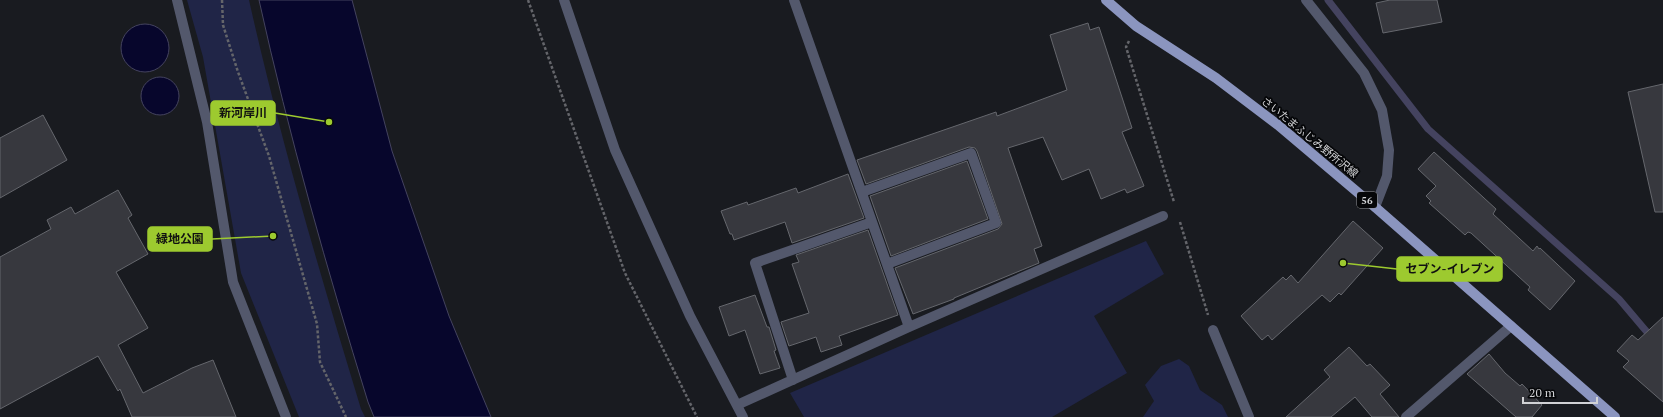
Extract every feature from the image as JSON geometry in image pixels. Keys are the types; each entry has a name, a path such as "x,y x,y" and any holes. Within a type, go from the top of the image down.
{"main road":[{"name":"さいたまふじみ野所沢線","path":"1110,1 1136,26 1216,78 1278,124 1615,417"}],"street":[{"path":"177,0 207,122 233,282 286,417"},
{"path":"564,0 615,150 690,316 743,417"},
{"path":"794,0 909,327"},
{"path":"1306,0 1364,73 1382,110 1389,150 1387,176 1375,207"},
{"path":"862,192 971,153 996,223 887,264"},
{"path":"737,405 909,327 1163,216"},
{"path":"793,380 755,263 872,222"},
{"path":"1406,417 1511,326"},
{"path":"1213,330 1249,417"}],"path":[{"path":"222,0 223,24 238,72 270,156 317,324 320,362 346,417"},
{"path":"528,0 625,272 697,417"},
{"path":"1136,26 1126,47 1175,207"},
{"path":"1178,215 1213,330"}],"shaded area":[{"path":"187,0 249,0 301,206 361,409 365,417 299,417 241,273 203,57"},
{"path":"259,0 352,0 392,151 449,316 491,417 374,417 368,402 309,202"},
{"path":"140,24 150,24 162,31 169,43 169,53 162,65 150,72 140,72 132,68 125,61 121,53 121,43 125,35 132,28"},
{"path":"156,77 164,77 174,82 178,89 178,103 174,110 164,115 156,115 146,110 144,107 141,100 141,92 146,82 149,80"},
{"path":"1146,241 1164,274 1094,316 1127,373 1052,417 804,417 790,393"},
{"path":"1179,359 1189,366 1200,390 1222,405 1228,417 1143,417 1154,401 1145,385 1161,366"}],"building":[{"path":"1390,0 1437,0 1442,22 1383,33 1376,3"},
{"path":"1088,23 1090,30 1099,27 1132,128 1122,132 1144,186 1127,193 1125,189 1101,199 1089,169 1062,180 1043,137 1008,148 1042,246 1034,249 1039,263 954,299 913,314 895,268 998,229 1002,224 977,151 975,148 969,147 866,184 857,160 996,112 997,116 1067,90 1050,35"},
{"path":"1663,84 1663,212 1655,212 1628,92"},
{"path":"43,115 67,160 0,198 0,138"},
{"path":"1434,152 1496,209 1493,214 1533,251 1537,246 1539,249 1540,248 1575,281 1550,310 1528,290 1530,287 1471,233 1468,232 1465,235 1429,203 1431,201 1426,196 1436,186 1418,169"},
{"path":"967,161 988,219 891,256 870,196"},
{"path":"848,174 864,218 792,243 785,222 734,240 732,234 730,234 721,211 747,202 748,205 796,188 798,193"},
{"path":"118,190 132,215 128,218 148,254 116,272 148,328 118,345 143,393 192,368 213,360 236,417 132,417 120,389 118,391 98,356 0,409 0,257 51,229 47,220 71,207 75,214"},
{"path":"1353,221 1383,248 1341,295 1339,293 1330,302 1322,295 1272,340 1268,335 1262,340 1241,316 1283,277 1286,280 1291,275 1298,283"},
{"path":"868,230 898,315 839,336 842,345 821,352 816,337 789,346 781,322 809,313 792,264 799,262 796,255"},
{"path":"755,295 767,327 769,327 776,350 774,351 780,368 760,374 745,330 729,336 719,307"},
{"path":"1663,317 1663,402 1623,367 1629,361 1617,351 1632,335 1638,340"},
{"path":"1349,347 1367,366 1370,364 1390,385 1380,394 1399,417 1372,417 1355,397 1331,417 1286,417 1330,377 1324,370"},
{"path":"1489,354 1505,373 1520,386 1522,384 1542,405 1532,417 1516,417 1467,374"}],"waterway":[{"path":"1328,0 1428,129 1619,299 1663,351"}],"place":[{"name":"新河岸川","path":"329,122"},
{"name":"緑地公園","path":"273,236"},
{"name":"セブン-イレブン","path":"1343,263"}]}
